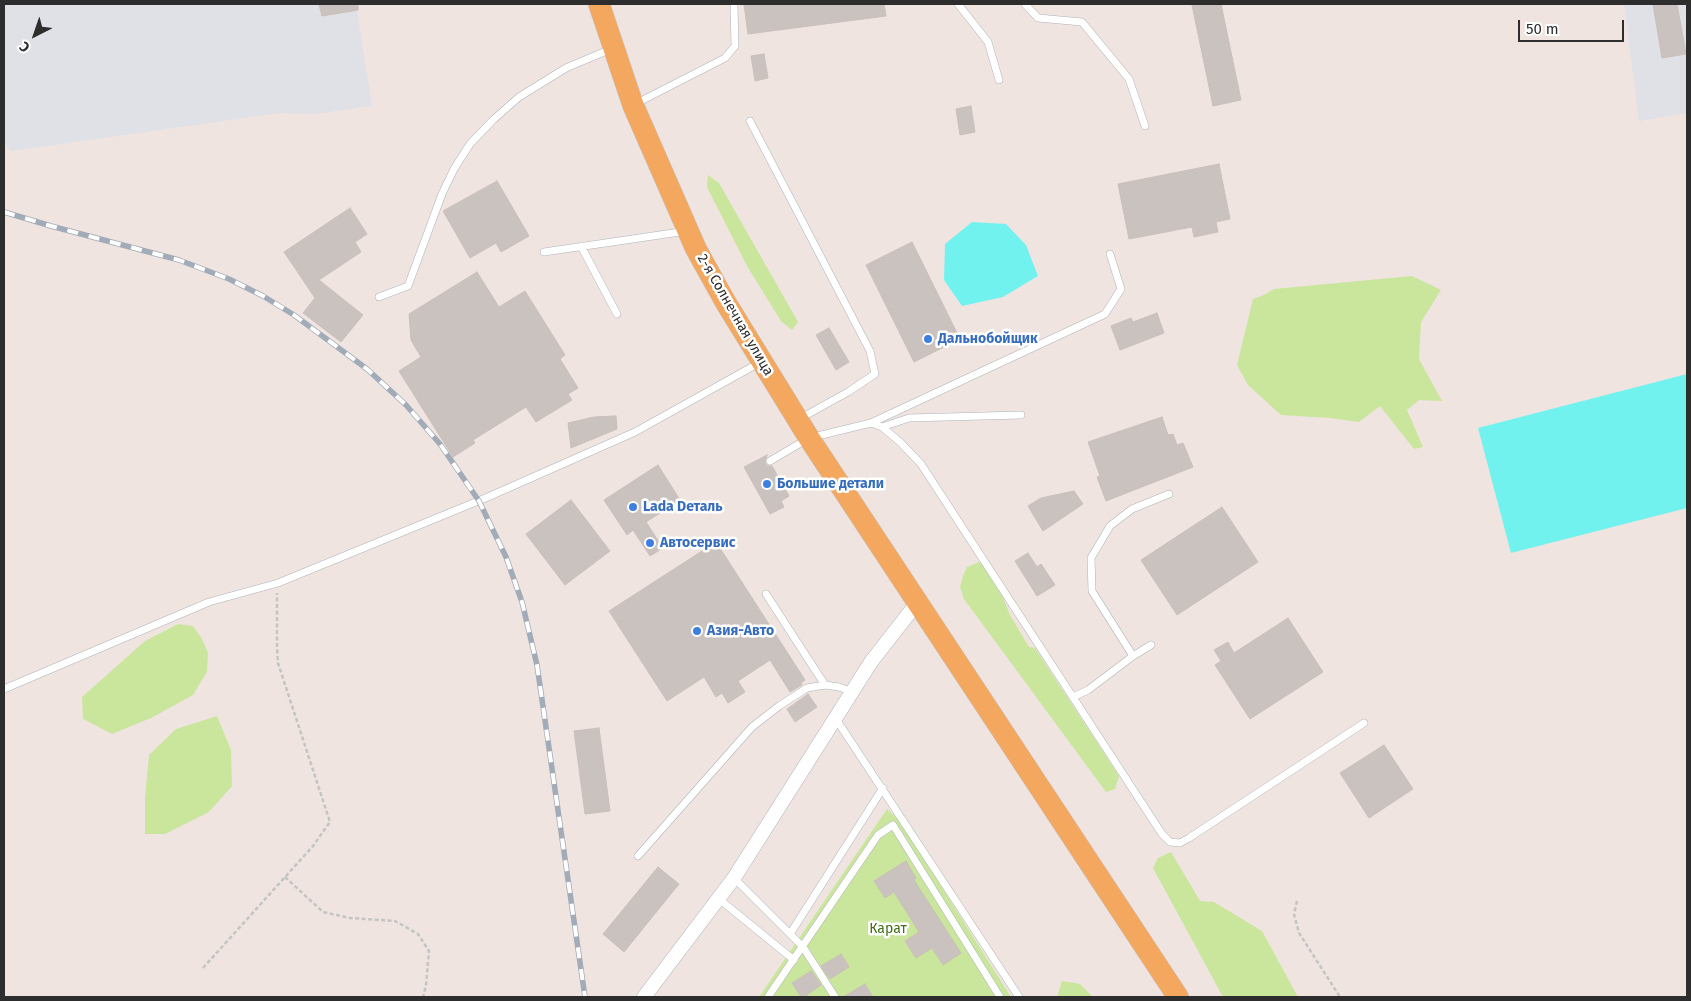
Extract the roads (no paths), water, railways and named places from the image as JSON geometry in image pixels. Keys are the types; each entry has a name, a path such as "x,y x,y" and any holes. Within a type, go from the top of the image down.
{"main road":[{"name":"2-я Солнечная улица","path":"599,4 633,105 688,231 726,303 809,438 1178,997"}],"street":[{"path":"644,997 734,878 871,662 917,602"}],"lane":[{"path":"633,105 725,58 736,46 734,4"},
{"path":"958,4 988,42 999,80"},
{"path":"1025,4 1038,18 1082,22 1129,79 1145,126"},
{"path":"379,297 408,286 442,194 454,168 470,144 481,132 519,97 566,68 614,48"},
{"path":"750,120 870,351 875,374 848,392 798,419"},
{"path":"544,252 688,231"},
{"path":"581,246 617,314"},
{"path":"770,461 809,438 871,423 1105,314 1121,289 1110,254"},
{"path":"4,689 209,602 278,583 588,454 635,432 762,362"},
{"path":"882,427 908,418 1021,415"},
{"path":"871,423 882,427 900,442 921,464 1162,834 1170,842 1180,843 1364,723"},
{"path":"1133,656 1092,590 1091,558 1110,526 1132,509 1169,494"},
{"path":"766,594 824,685"},
{"path":"1073,697 1088,690 1133,656 1152,645"},
{"path":"638,856 752,727 779,706 807,688 824,685 840,687 853,692"},
{"path":"836,719 1019,997"},
{"path":"790,934 883,788"},
{"path":"768,997 878,835 893,825 1000,997"},
{"path":"734,878 803,947 835,997"},
{"path":"719,899 794,960"}],"water":[{"path":"972,222 1006,224 1026,245 1038,276 1003,297 962,306 944,280 945,244"},
{"path":"1687,374 1687,508 1511,553 1478,428"}],"railway":[{"path":"4,212 179,260 229,279 263,296 294,315 367,369 406,405 440,444 479,501 506,557 522,602 537,665 585,997"}],"place":[{"name":"Дальнобойщик","path":"928,339"},
{"name":"Большие детали","path":"767,484"},
{"name":"Lada Dеталь","path":"633,507"},
{"name":"Автосервис","path":"650,543"},
{"name":"Азия-Авто","path":"697,631"}],"park label":[{"name":"Карат","path":"888,929"}]}
